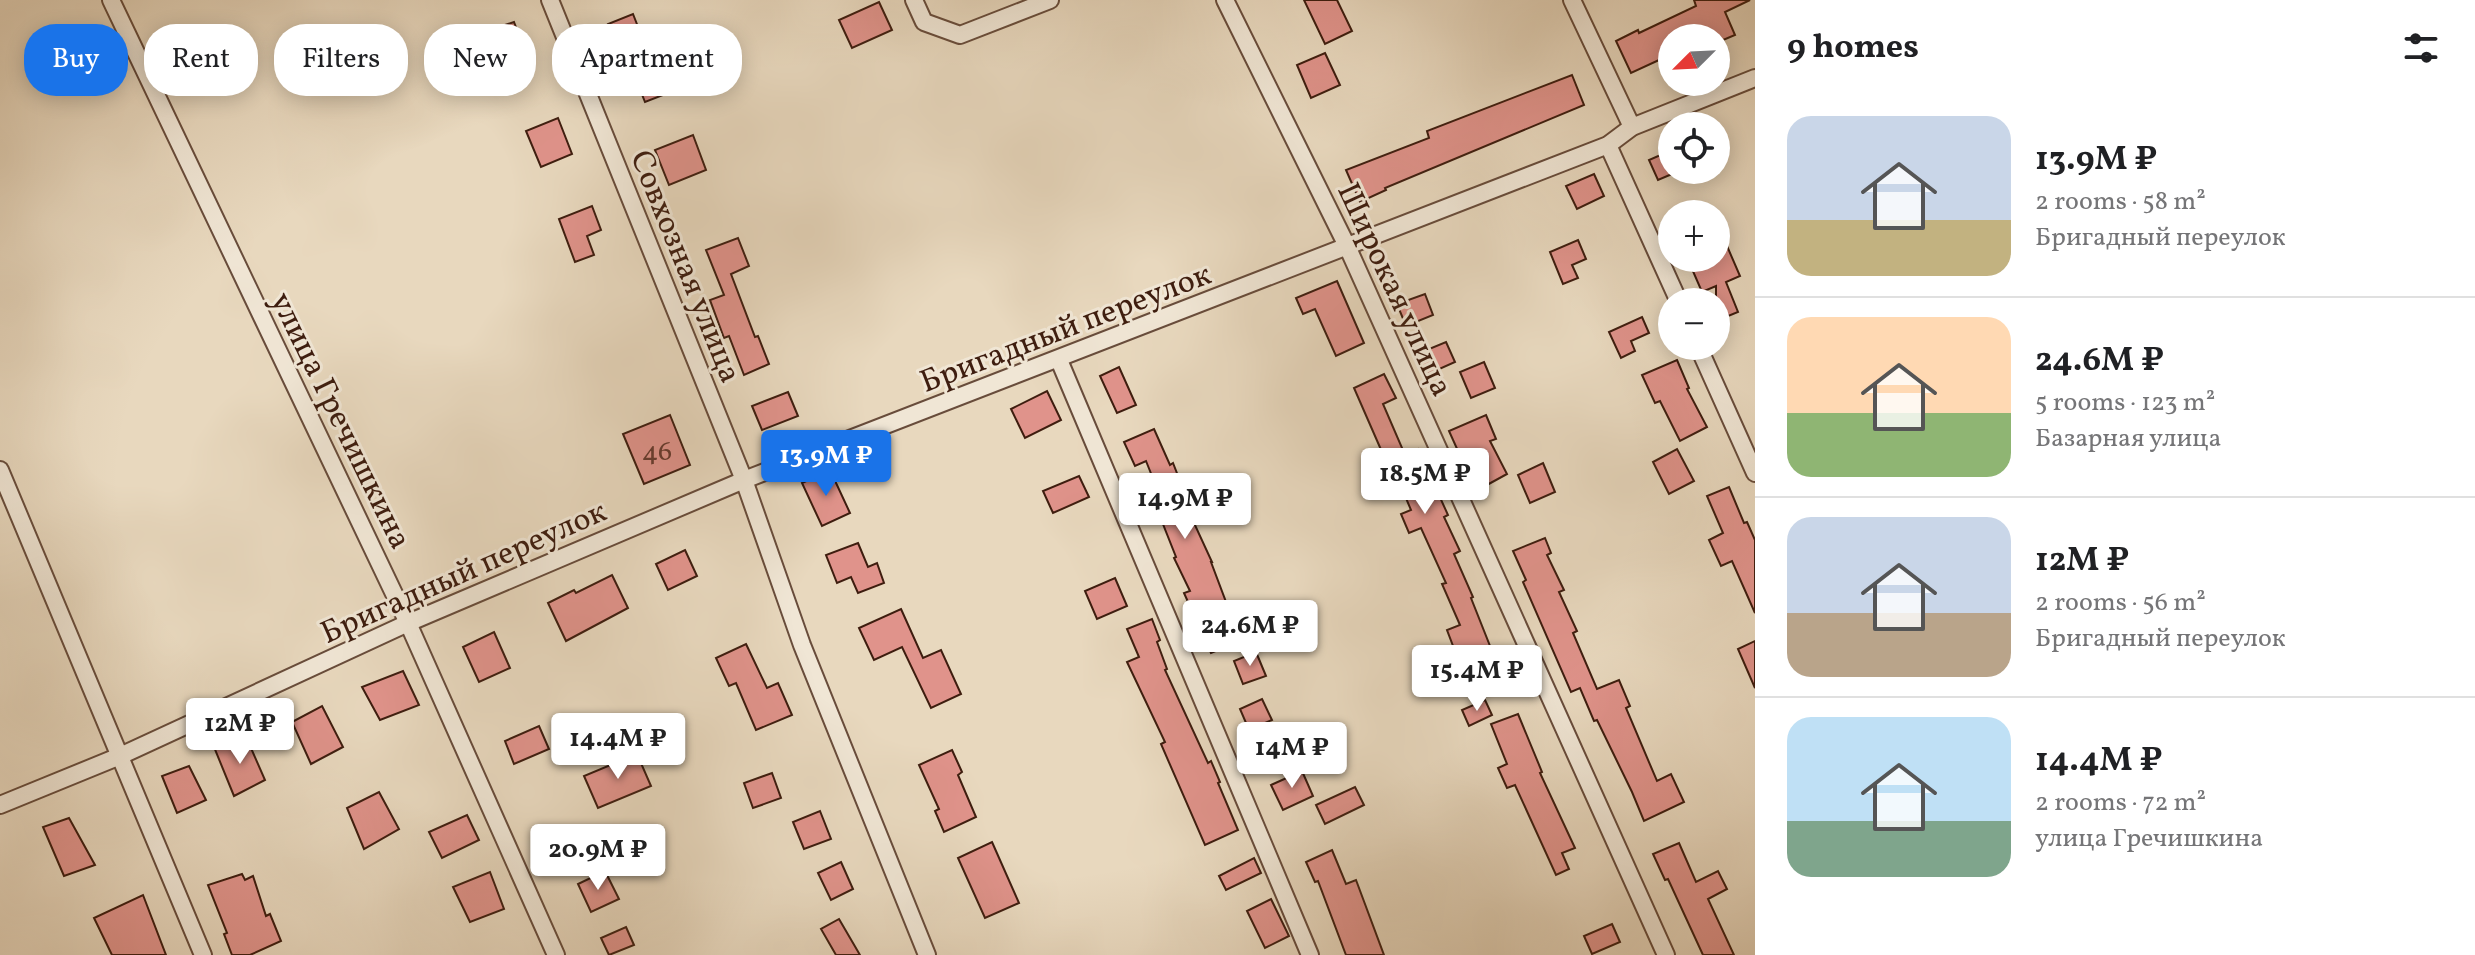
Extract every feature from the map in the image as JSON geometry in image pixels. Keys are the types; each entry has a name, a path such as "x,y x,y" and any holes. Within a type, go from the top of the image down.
{"street":[{"name":"улица Гречишкина","path":"111,0 408,623 556,955"},
{"name":"Совхозная улица","path":"550,0 744,480 802,645 927,955"},
{"path":"914,0 924,22 960,35 1050,0"},
{"name":"Широкая улица","path":"1225,0 1347,246 1666,955"},
{"path":"1572,0 1632,127"},
{"name":"Бригадный переулок","path":"0,805 120,756 408,623 744,480 1608,145 1632,127 1755,78"},
{"path":"1608,145 1673,288"},
{"path":"1059,360 1310,955"},
{"path":"1704,360 1755,473"},
{"path":"0,470 203,955"}],"building":[{"path":"1304,0 1337,0 1352,31 1325,44"},
{"path":"1694,0 1750,0 1725,12 1735,35 1730,37 1730,24 1658,24 1696,6"},
{"path":"879,2 892,30 852,48 839,20"},
{"path":"633,14 637,24 608,24"},
{"path":"1658,24 1658,60 1631,73 1616,41 1638,30 1639,33"},
{"path":"1325,53 1340,85 1311,98 1297,65"},
{"path":"1572,75 1584,105 1385,188 1360,202 1346,170 1429,138 1427,131"},
{"path":"643,96 660,96 645,102"},
{"path":"558,118 572,154 541,167 526,131"},
{"path":"693,135 706,170 669,185 655,150"},
{"path":"1658,156 1658,180 1649,160"},
{"path":"1594,174 1604,196 1577,209 1566,186"},
{"path":"592,206 601,230 587,236 594,255 575,262 559,219"},
{"path":"738,238 749,266 731,274 769,364 744,375 729,336 724,338 710,300 724,295 706,250"},
{"path":"1578,240 1586,259 1572,265 1578,278 1563,284 1550,252"},
{"path":"1730,253 1740,276 1726,282 1728,288 1700,288 1693,272 1730,272"},
{"path":"1337,281 1364,343 1336,356 1315,309 1303,314 1296,298"},
{"path":"1730,292 1738,312 1730,315"},
{"path":"1425,294 1433,315 1406,326 1397,304"},
{"path":"1642,317 1649,333 1631,341 1635,351 1621,358 1609,332"},
{"path":"1446,342 1455,362 1426,375 1417,354"},
{"path":"1677,360 1687,389 1707,427 1680,441 1660,401 1655,403 1642,375"},
{"path":"1484,362 1495,388 1471,398 1460,372"},
{"path":"1119,367 1136,405 1117,413 1100,376"},
{"path":"1384,374 1396,398 1383,404 1405,455 1418,449 1448,515 1444,517 1460,551 1454,554 1490,646 1458,659 1447,630 1460,625 1442,584 1446,583 1421,528 1409,533 1401,514 1411,510 1354,388"},
{"path":"1047,391 1061,420 1025,438 1011,409"},
{"path":"788,392 798,416 762,430 752,406"},
{"path":"670,415 690,465 644,484 623,434"},
{"path":"1486,415 1496,439 1490,441 1507,474 1476,491 1449,431"},
{"path":"1154,429 1170,465 1173,463 1226,602 1217,605 1233,644 1211,653 1184,593 1190,591 1174,558 1159,514 1166,511 1146,461 1135,466 1124,442"},
{"path":"1677,449 1694,481 1669,494 1653,462"},
{"path":"1543,463 1555,492 1530,503 1518,475"},
{"path":"830,470 850,513 822,526 802,483"},
{"path":"1079,476 1089,497 1053,513 1043,491"},
{"path":"1729,487 1755,540 1755,613 1732,561 1721,566 1709,540 1723,533 1707,496"},
{"path":"1545,538 1551,553 1547,555 1564,590 1559,592 1577,631 1573,633 1597,689 1619,680 1630,706 1626,708 1657,781 1671,774 1684,802 1644,821 1580,688 1571,692 1523,582 1526,580 1513,551"},
{"path":"858,543 868,567 877,563 884,583 858,593 851,577 837,583 826,555"},
{"path":"685,550 697,576 668,590 656,564"},
{"path":"612,575 628,608 566,641 548,603"},
{"path":"1115,578 1127,606 1097,619 1085,591"},
{"path":"901,609 923,658 941,650 961,694 931,708 902,647 874,660 859,628"},
{"path":"1152,619 1160,640 1157,642 1165,670 1208,763 1211,761 1238,830 1205,845 1161,744 1165,742 1127,662 1139,657 1127,629"},
{"path":"494,632 510,668 479,682 463,647"},
{"path":"1755,641 1755,688 1738,649"},
{"path":"746,644 767,688 778,683 792,715 756,730 736,683 729,686 716,658"},
{"path":"1256,652 1266,676 1243,684 1234,661"},
{"path":"403,671 419,705 380,720 362,687"},
{"path":"1262,699 1272,720 1249,730 1240,709"},
{"path":"1485,700 1492,715 1469,726 1462,710"},
{"path":"322,706 343,747 311,764 292,722"},
{"path":"1518,714 1540,773 1575,848 1562,853 1569,869 1556,875 1515,785 1507,788 1498,768 1507,764 1491,724"},
{"path":"1297,724 1308,749 1283,760 1272,735"},
{"path":"539,726 549,749 514,764 505,741"},
{"path":"247,739 265,780 234,796 214,747"},
{"path":"952,750 962,772 958,775 976,817 944,832 935,811 939,809 919,765"},
{"path":"637,754 651,786 598,808 584,776"},
{"path":"189,766 206,800 177,813 162,776"},
{"path":"1302,771 1313,796 1283,810 1271,785"},
{"path":"772,773 781,798 753,808 744,783"},
{"path":"1355,787 1364,805 1325,824 1316,805"},
{"path":"379,792 399,829 364,849 347,808"},
{"path":"820,811 831,839 804,849 793,822"},
{"path":"467,815 479,840 442,858 429,832"},
{"path":"69,818 95,865 64,876 43,827"},
{"path":"992,842 1019,903 985,918 958,858"},
{"path":"1679,843 1696,882 1718,871 1727,889 1708,899 1734,955 1703,955 1668,879 1665,880 1653,854"},
{"path":"1332,850 1346,884 1356,880 1384,955 1346,955 1318,881 1315,882 1306,862"},
{"path":"1254,858 1261,873 1226,890 1219,876"},
{"path":"841,862 853,889 831,900 818,873"},
{"path":"605,871 619,899 591,912 578,884"},
{"path":"490,872 504,909 470,922 453,887"},
{"path":"242,874 245,880 253,876 266,916 270,914 281,941 250,955 232,955 224,934 227,933 208,885"},
{"path":"143,895 166,955 112,955 94,918"},
{"path":"1271,899 1289,936 1265,948 1247,911"},
{"path":"839,919 860,955 836,955 821,929"},
{"path":"1612,924 1620,942 1592,954 1584,936"},
{"path":"626,927 634,945 609,955 601,938"}]}
